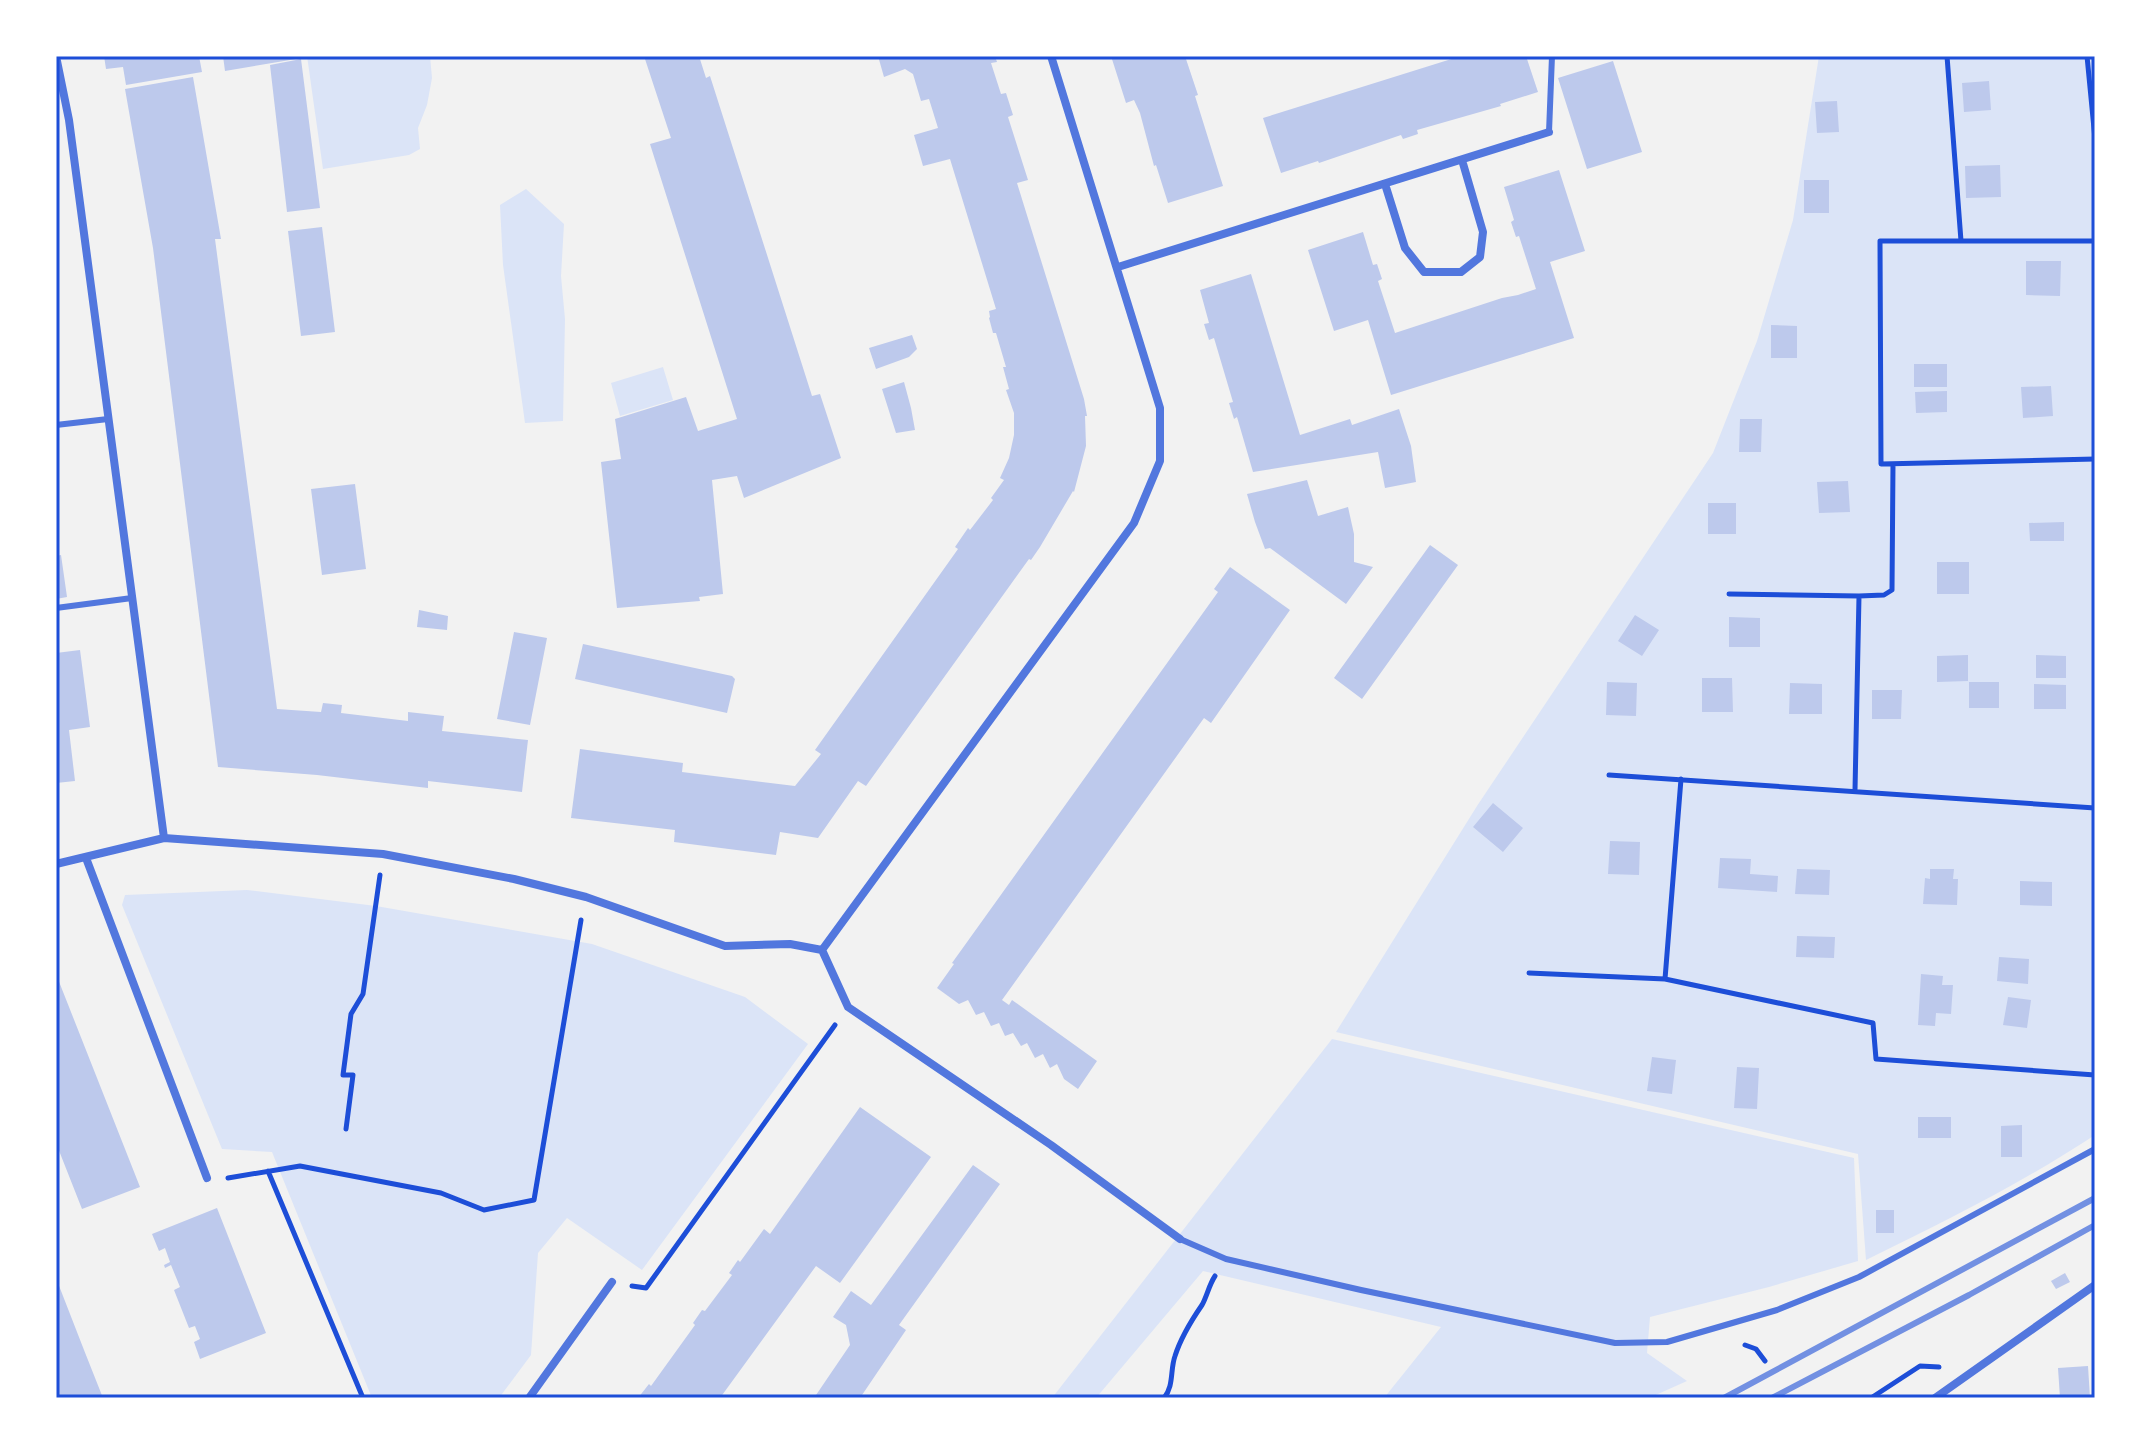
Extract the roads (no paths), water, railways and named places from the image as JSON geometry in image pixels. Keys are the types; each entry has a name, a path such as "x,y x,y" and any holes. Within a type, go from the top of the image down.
{"street":[{"path":"56,56 69,120 164,838"},
{"path":"822,950 1134,523 1160,461 1160,408 1051,56"},
{"path":"56,121 69,120"},
{"path":"1118,267 1549,132"},
{"path":"1385,184 1405,248 1424,272 1461,272 1480,257 1483,232 1462,160"},
{"path":"56,864 164,838 383,854 514,879 586,897 725,946 790,944 822,950"},
{"path":"86,858 207,1178"},
{"path":"822,950 848,1007 1051,1145 1180,1239"},
{"path":"529,1398 612,1282"},
{"path":"1935,1398 2095,1285"}],"lane":[{"path":"1549,132 1552,56"},
{"path":"56,425 108,419"},
{"path":"56,608 132,598"},
{"path":"1180,1239 1226,1259 1361,1290 1615,1343 1667,1342 1777,1310 1859,1277 2095,1149"}],"railway":[{"path":"1724,1398 2095,1198"},
{"path":"1772,1398 2095,1225"}]}
